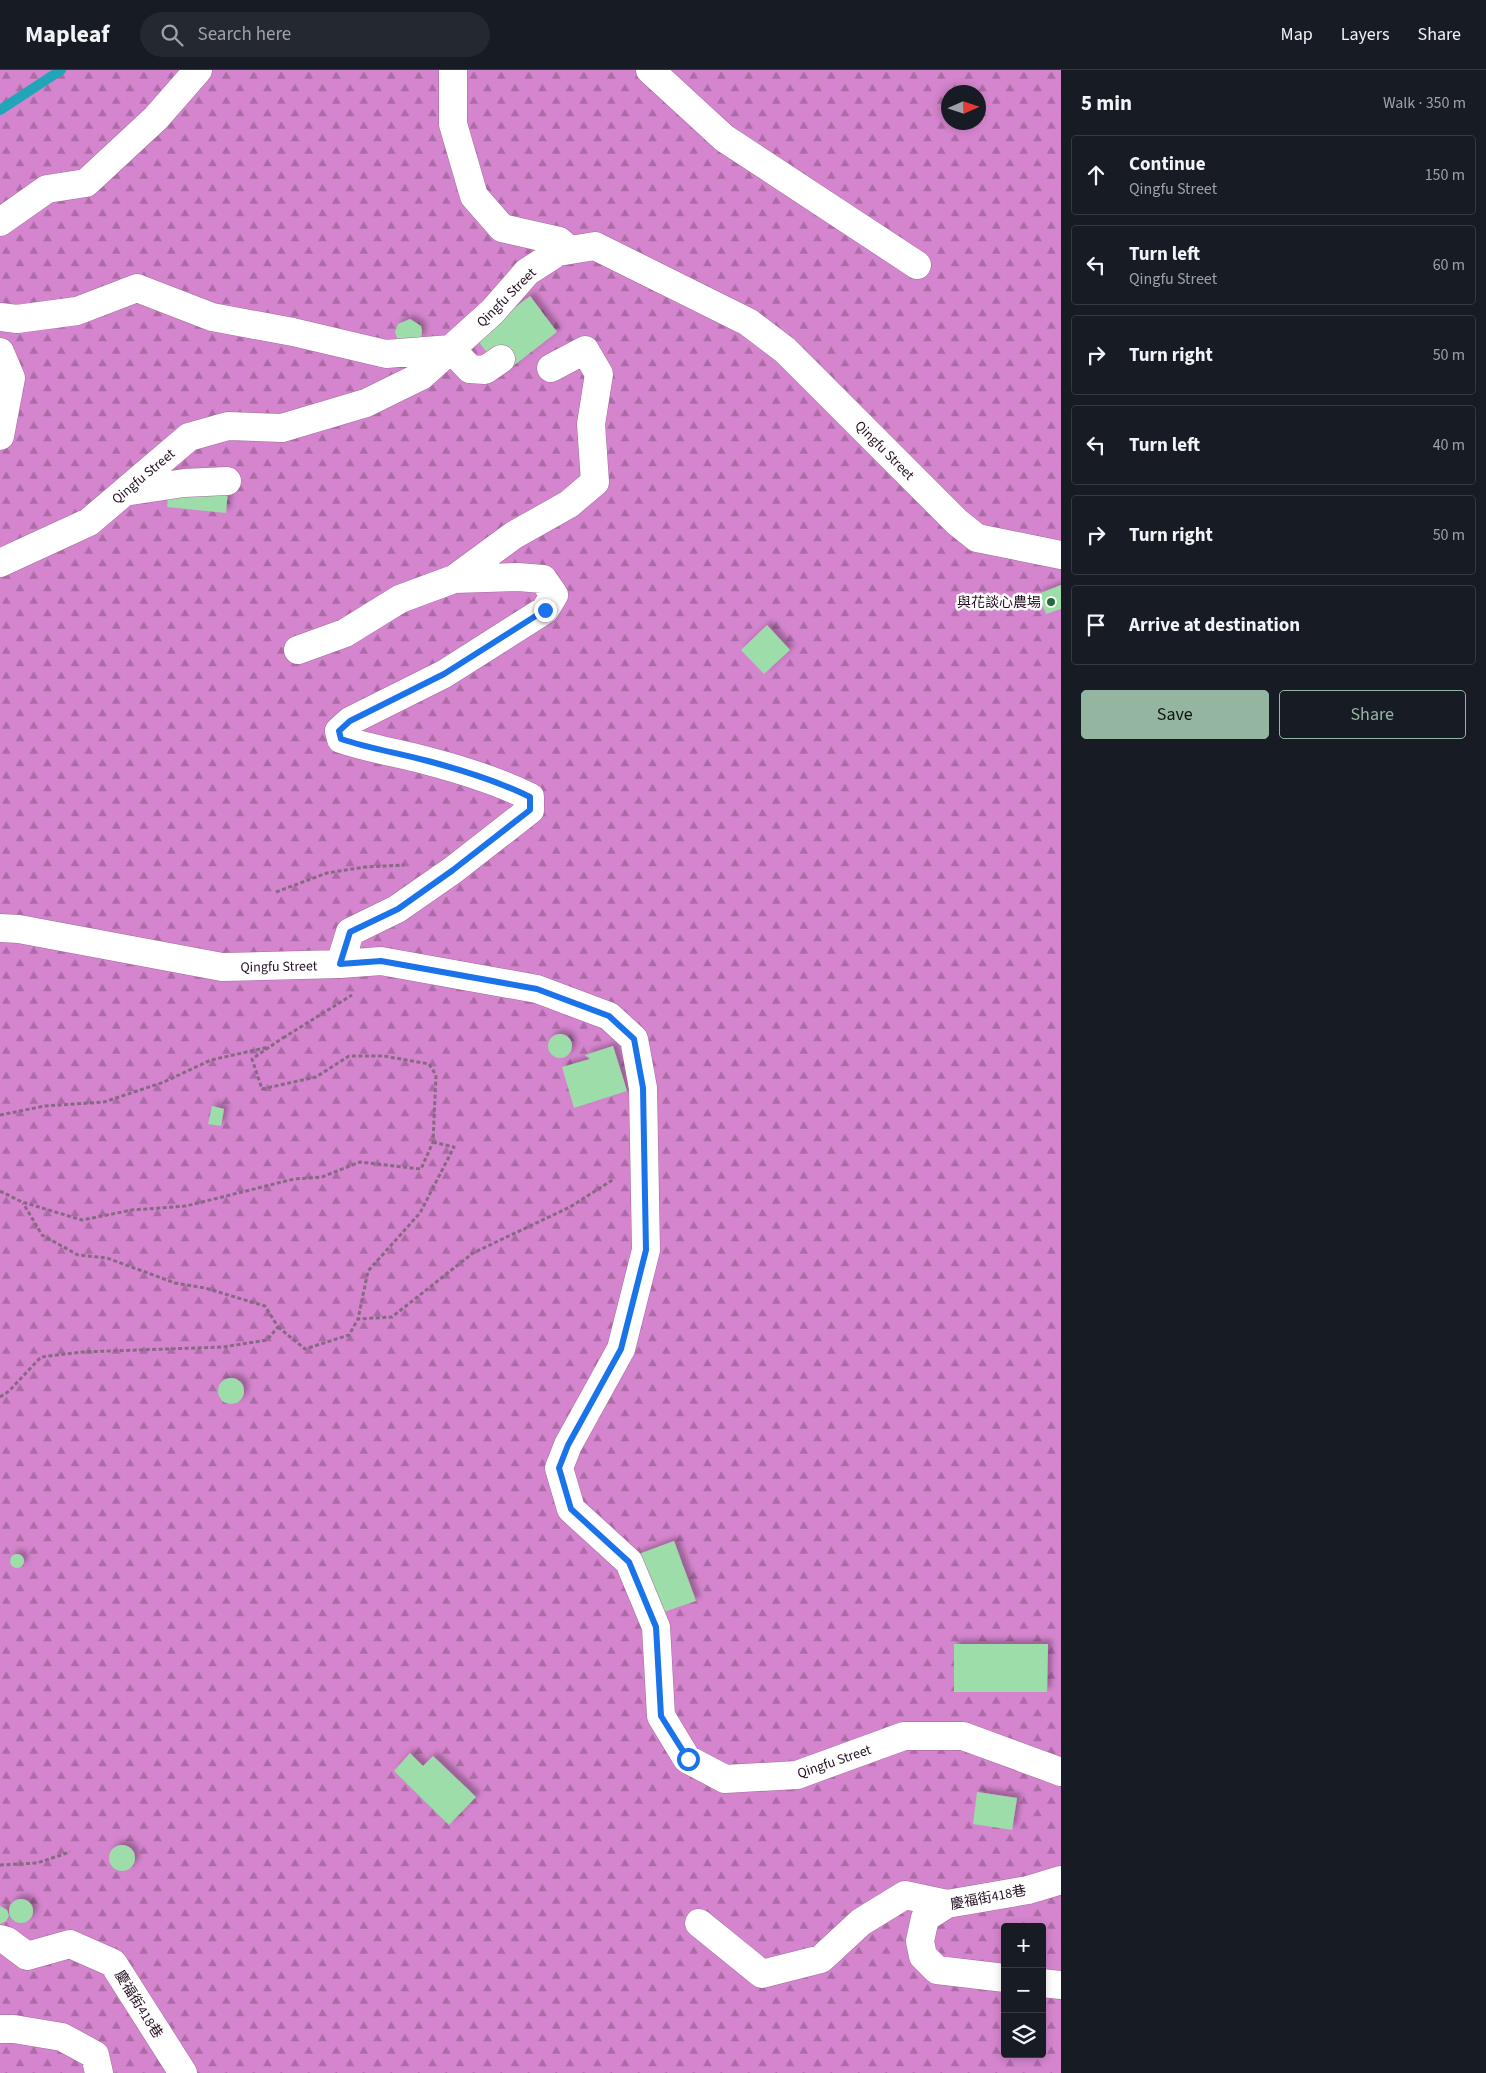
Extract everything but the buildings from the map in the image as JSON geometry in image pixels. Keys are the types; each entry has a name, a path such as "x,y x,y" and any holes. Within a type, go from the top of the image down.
{"street":[{"path":"0,222 47,189 86,183 156,118 198,70"},
{"path":"453,70 453,124 474,196 502,228 559,241 570,250"},
{"path":"650,70 724,138 917,265"},
{"name":"Qingfu Street","path":"0,563 89,522 189,437 228,426 282,428 366,403 421,376 492,311 527,272 558,252 595,246 748,322 785,350 957,522 977,538 1061,555"},
{"path":"0,317 17,319 77,311 137,288 212,317 293,332 386,354 450,349 470,369 486,370 501,359"},
{"path":"298,650 345,632 400,599 454,579 514,535 569,504 595,482 591,424 599,374 585,350 551,368"},
{"path":"0,352 11,378 0,436"},
{"path":"124,492 184,483 227,482"},
{"path":"340,964 350,932 398,909 453,870 530,810 530,797 514,789 427,761 373,750 341,739 339,731 350,721 460,664 545,610 554,595 543,579 518,577 454,579"},
{"name":"Qingfu Street","path":"0,928 19,928 222,967 381,961 537,989 609,1016 634,1039 643,1088 646,1250 621,1349 568,1445 559,1468 571,1509 629,1562 656,1627 661,1716 688,1759 725,1779 797,1775 904,1736 963,1736 1061,1772"},
{"name":"慶福街418巷","path":"1001,1978 937,1970 923,1956 920,1941 925,1918 947,1904 1028,1890 1061,1880"},
{"path":"700,1923 762,1974 821,1959 861,1922 905,1895 947,1904"},
{"name":"慶福街418巷","path":"0,1939 7,1941 27,1956 70,1944 113,1963 183,2073"},
{"path":"1046,1983 1061,1985"},
{"path":"0,2028 14,2028 62,2037 95,2055 99,2073"}],"path":[{"path":"276,892 327,873 412,865"},
{"path":"0,1115 45,1106 104,1102 164,1082 211,1060 269,1046 358,991"},
{"path":"0,1191 22,1202 82,1220 132,1210 186,1206 294,1179 322,1177 360,1162 421,1169 433,1142 436,1076 429,1064 384,1056 349,1056 316,1076 262,1089 252,1059 284,1037"},
{"path":"22,1202 42,1235 78,1255 107,1258 175,1283 214,1290 265,1306 278,1327 306,1349 349,1335 358,1319 368,1271 420,1213 454,1148 433,1142"},
{"path":"358,1319 392,1317 473,1253 570,1207 644,1160"},
{"path":"0,1397 9,1391 41,1358 82,1352 223,1347 267,1340 278,1327"},
{"path":"0,1865 37,1863 70,1852"}],"green space":[{"path":"0,70 1061,70 1061,2073 0,2073"}],"waterway":[{"path":"0,110 61,70"}],"place":[{"name":"與花談心農場","path":"1051,602"}],"route":[{"path":"545,610 444,674 350,721 339,731 341,739 373,750 427,761 474,775 514,789 530,797 530,810 453,870 398,909 350,932 340,964 381,961 537,989 609,1016 634,1039 643,1088 646,1250 621,1349 568,1445 559,1468 571,1509 629,1562 656,1627 661,1716 688,1759"}]}
